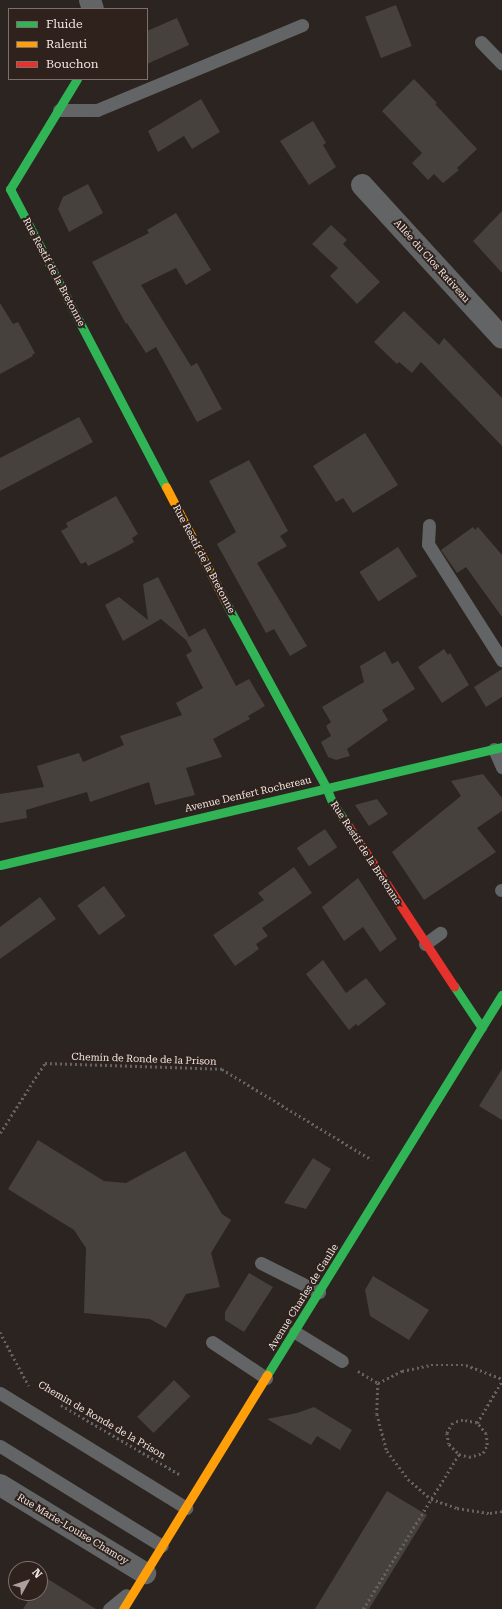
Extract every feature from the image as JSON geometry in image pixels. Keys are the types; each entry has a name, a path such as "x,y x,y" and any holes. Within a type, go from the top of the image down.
{"street":[{"name":"Rue Restif de la Bretonne","path":"76,80 10,189 220,591 326,787 338,813 482,1028"},
{"name":"Allée du Clos Rativeau","path":"362,185 502,338"},
{"name":"Avenue Denfert Rochereau","path":"0,865 326,787 498,748"},
{"name":"Avenue Charles de Gaulle","path":"123,1609 502,996"},
{"name":"Rue Marie-Louise Chamoy","path":"0,1485 141,1580"}],"lane":[{"path":"59,110 97,110 302,25"},
{"path":"481,42 502,64"},
{"path":"429,524 428,544 502,660"},
{"path":"498,748 502,767"},
{"path":"425,944 440,933"},
{"path":"261,1263 319,1292"},
{"path":"295,1332 342,1361"},
{"path":"212,1342 266,1378"},
{"path":"0,1393 186,1508"},
{"path":"0,1446 162,1546"},
{"path":"109,1609 141,1580"}],"path":[{"name":"Chemin de Ronde de la Prison","path":"0,1133 45,1064 222,1069 392,1173"},
{"name":"Chemin de Ronde de la Prison","path":"0,1332 28,1386 34,1390"},
{"path":"342,1361 378,1383"},
{"path":"378,1383 402,1372 431,1365 466,1365 502,1380 477,1423"},
{"path":"378,1383 377,1414 387,1451 408,1479 431,1499 457,1508 490,1513 502,1511"},
{"name":"Chemin de Ronde de la Prison","path":"54,1401 199,1486"},
{"path":"463,1420 477,1423 486,1434 487,1445 483,1453 470,1457 459,1454 449,1444 447,1433 453,1423 463,1420"},
{"path":"363,1609 459,1454"}],"building":[{"path":"396,5 412,46 381,58 365,17"},
{"path":"177,18 189,45 148,64 148,31"},
{"path":"414,79 477,149 457,168 459,170 443,183 434,174 428,180 412,163 422,153 382,111"},
{"path":"201,99 220,132 192,149 184,136 158,152 148,131"},
{"path":"313,121 326,143 323,145 336,167 309,185 280,141"},
{"path":"88,184 103,213 69,232 58,209 63,197"},
{"path":"502,211 502,273 473,241"},
{"path":"176,213 211,270 186,285 176,268 141,285 191,366 197,363 222,409 197,422 156,347 146,353 127,323 126,324 92,262 149,233 147,230"},
{"path":"331,225 347,240 343,244 380,282 357,304 330,276 338,268 312,244"},
{"path":"0,303 13,324 18,322 35,353 32,355 33,356 0,374"},
{"path":"404,311 439,345 444,338 502,398 502,446 421,362 412,373 399,362 397,364 374,342"},
{"path":"79,417 93,442 0,491 0,458"},
{"path":"365,433 398,485 353,513 343,498 336,502 313,466"},
{"path":"249,460 288,531 280,536 287,546 257,563 307,646 290,656 274,629 266,633 217,544 236,532 209,481"},
{"path":"116,496 138,534 132,538 134,542 88,566 86,562 81,564 61,531 68,527 66,523"},
{"path":"473,527 475,530 478,527 502,555 502,617 466,567 457,573 441,550"},
{"path":"398,547 417,576 378,601 359,572"},
{"path":"158,577 189,637 205,628 236,686 249,679 265,706 248,716 250,719 213,739 222,757 186,768 195,795 155,805 149,782 90,802 87,792 26,810 27,818 0,823 0,794 44,787 37,766 79,753 83,762 124,745 120,736 182,715 176,703 203,688 186,655 192,651 186,640 161,619 123,641 105,605 119,597 148,620 143,584"},
{"path":"444,649 448,655 450,653 469,685 442,703 418,667"},
{"path":"385,651 392,664 398,661 415,689 382,710 388,720 347,749 350,756 336,760 328,757 321,742 331,736 326,726 331,722 322,707 364,682 360,666"},
{"path":"502,669 502,697 486,707 474,687"},
{"path":"483,774 502,798 502,811 477,828 496,852 424,900 392,852 461,796 451,781"},
{"path":"377,799 388,814 369,826 355,805"},
{"path":"325,829 337,847 309,866 297,848"},
{"path":"294,867 312,893 262,928 268,936 256,944 259,949 235,966 213,935 264,900 258,893"},
{"path":"358,878 397,939 380,952 363,927 344,941 322,907"},
{"path":"104,886 126,916 99,935 77,905"},
{"path":"40,897 56,919 0,959 0,927"},
{"path":"323,960 346,993 366,978 386,1004 358,1026 356,1024 349,1030 306,974"},
{"path":"502,1069 502,1120 479,1106"},
{"path":"38,1140 104,1181 126,1183 185,1151 222,1214 231,1220 211,1253 220,1287 186,1294 166,1328 150,1319 84,1313 86,1248 74,1230 8,1189"},
{"path":"313,1158 331,1169 306,1209 284,1203"},
{"path":"249,1273 273,1287 244,1332 225,1320 225,1312"},
{"path":"373,1276 429,1310 409,1340 370,1316 365,1290"},
{"path":"174,1380 190,1396 153,1433 137,1417"},
{"path":"314,1407 352,1430 340,1450 317,1436 311,1445 267,1419 297,1413"},
{"path":"387,1491 427,1515 369,1609 315,1609"},
{"path":"48,1579 96,1609 23,1609 28,1601 48,1601"}],"traffic: fast":[{"path":"76,80 10,189 166,487"},
{"path":"225,601 326,787 332,802 349,827"},
{"path":"0,865 502,747"},
{"path":"454,986 482,1028"},
{"path":"267,1375 502,995"}],"traffic: slow":[{"path":"166,487 225,601"},
{"path":"123,1609 267,1375"}],"traffic: jam":[{"path":"349,827 454,986"}]}
